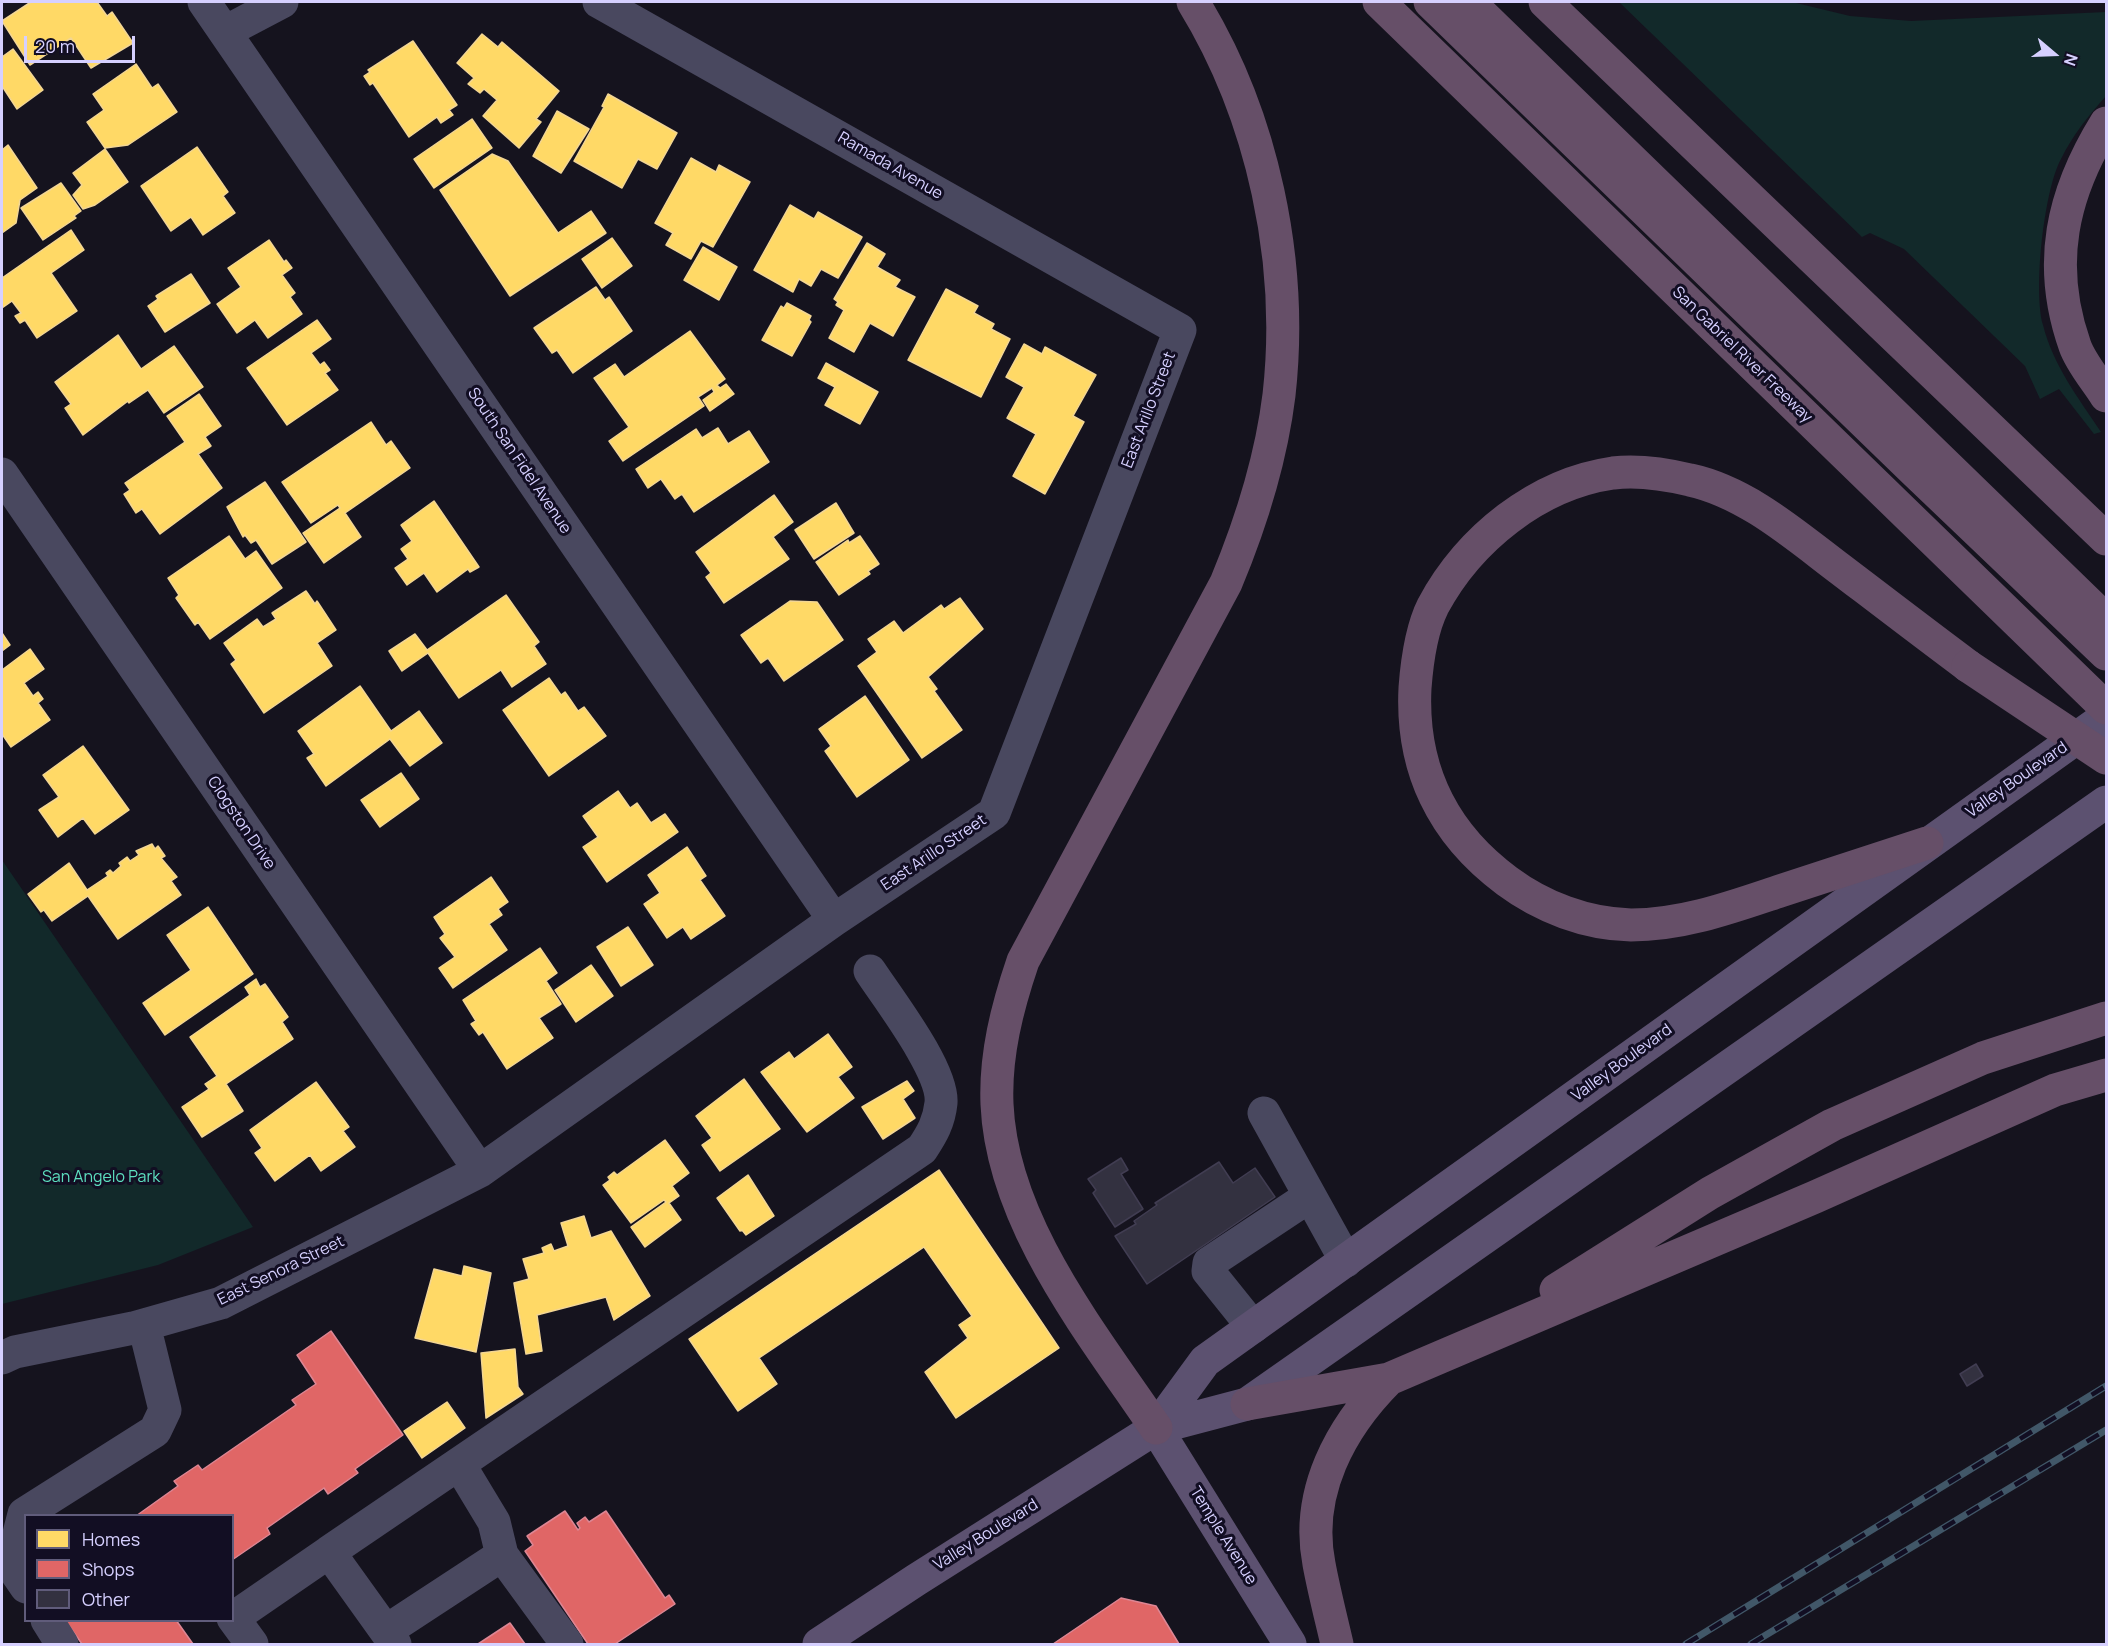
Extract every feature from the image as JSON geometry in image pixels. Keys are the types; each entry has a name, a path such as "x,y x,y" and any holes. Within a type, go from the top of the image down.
{"highway":[{"path":"1156,1428 1050,1266 1020,1208 1002,1146 997,1084 1005,1021 1023,962 1221,593 1249,523 1274,428 1282,330 1279,268 1270,209 1254,141 1240,99 1227,65 1193,2"},
{"name":"San Gabriel River Freeway","path":"1379,2 2106,708"},
{"path":"1430,2 1911,469 2068,599 2106,620"},
{"path":"1469,2 2068,599 2106,654"},
{"path":"1545,2 2106,538"},
{"path":"2106,123 2085,158 2068,203 2061,245 2061,291 2075,347 2106,396"},
{"path":"1927,843 1709,914 1661,923 1629,925 1595,921 1561,911 1521,891 1479,861 1437,803 1418,745 1414,716 1417,661 1432,608 1457,570 1484,537 1521,510 1561,486 1613,473 1648,472 1694,480 1738,499 1776,520 1968,666 2106,758"},
{"path":"1470,1343 1710,1193 1832,1125 1983,1058 2106,1018"},
{"path":"1247,1404 1389,1379 1815,1197 2055,1090 2106,1075"},
{"path":"1337,1644 1318,1562 1317,1528 1321,1492 1332,1456 1346,1429 1366,1402 1389,1379"}],"main road":[{"name":"Valley Boulevard","path":"1156,1428 1205,1361 2106,717"},
{"name":"Valley Boulevard","path":"819,1644 1156,1428 1247,1404 2106,802"},
{"name":"Temple Avenue","path":"1156,1428 1290,1644"}],"street":[{"name":"South San Fidel Avenue","path":"204,2 834,920"},
{"path":"225,32 282,2"},
{"name":"Ramada Avenue","path":"599,2 1180,330"},
{"name":"East Arillo Street","path":"480,1171 834,920 994,813 1180,330"},
{"name":"Clogston Drive","path":"2,474 480,1171"},
{"path":"234,1617 922,1149 936,1128 941,1101 938,1078 870,971"},
{"path":"1264,1113 1346,1261"},
{"name":"East Senora Street","path":"2,1358 15,1352 144,1325 221,1303 480,1171"},
{"path":"1253,1328 1208,1271 1209,1263 1310,1196"},
{"path":"24,1584 11,1565 24,1514 155,1431 165,1410 144,1325"},
{"path":"459,1464 494,1522 502,1555 567,1644"},
{"path":"329,1552 391,1638 502,1555"},
{"path":"234,1619 252,1644"},
{"path":"48,1622 62,1644"}],"green space":[{"path":"1619,2 1792,2 1850,16 1911,21 2106,12 2106,96 2087,118 2065,150 2055,174 2045,216 2039,289 2043,325 2053,354 2101,432 2094,434 2059,389 2040,399 2025,366 1904,249 1870,233 1862,237"},
{"name":"San Angelo Park","path":"2,860 253,1227 158,1265 2,1304"}],"building: Homes":[{"path":"31,2 97,2 107,16 112,12 133,43 91,68 71,38 30,65 2,21"},
{"path":"482,34 498,47 502,42 559,91 536,119 541,122 519,148 483,116 497,100 484,89 480,93 468,84 474,78 457,63"},
{"path":"413,41 457,105 449,110 453,115 441,123 437,117 409,137 373,83 370,85 364,76 370,72 368,70"},
{"path":"13,49 43,90 17,109 2,86 2,57"},
{"path":"136,64 152,88 158,84 177,112 128,145 105,148 87,122 104,110 93,94"},
{"path":"608,94 677,133 657,169 638,159 622,188 574,161 604,107 602,106"},
{"path":"557,111 589,129 561,173 533,156"},
{"path":"472,119 492,148 434,188 414,159"},
{"path":"8,145 37,188 20,200 16,223 2,233 2,150"},
{"path":"197,147 228,192 223,196 235,213 203,235 191,217 171,231 141,186"},
{"path":"105,149 128,182 95,205 83,209 73,195 82,185 73,173"},
{"path":"492,154 508,161 558,233 591,211 606,233 510,296 440,190"},
{"path":"691,158 716,172 719,165 750,182 713,247 701,241 691,259 666,245 673,233 655,223"},
{"path":"61,183 81,211 74,216 76,218 43,240 21,208"},
{"path":"790,205 814,219 818,212 862,237 838,278 821,269 811,286 799,279 793,292 754,270"},
{"path":"71,230 84,250 51,273 77,311 37,338 25,320 20,323 15,316 21,313 12,301 2,308 2,278"},
{"path":"612,238 632,266 602,288 582,259"},
{"path":"269,240 284,262 286,260 292,268 282,275 295,293 290,297 302,314 268,338 255,320 237,333 217,304 241,287 228,268"},
{"path":"867,243 885,254 877,267 900,280 895,287 915,297 893,336 870,323 854,352 829,338 844,310 836,305 838,302 834,299"},
{"path":"703,247 737,267 719,300 684,280"},
{"path":"191,274 210,303 165,332 148,306 158,299 156,296"},
{"path":"596,287 605,300 609,297 632,331 573,373 557,350 552,353 534,328"},
{"path":"946,289 978,306 974,313 994,324 991,329 1010,339 981,397 908,360"},
{"path":"787,303 811,316 809,320 811,322 792,356 762,340 781,306 784,308"},
{"path":"317,320 331,339 311,353 320,365 324,362 330,370 325,373 338,390 287,425 247,368"},
{"path":"690,331 725,379 717,385 720,388 726,384 734,394 710,411 703,400 714,392 712,388 698,397 704,406 623,461 609,441 629,427 594,378 615,364 624,377"},
{"path":"118,335 141,369 174,346 203,387 164,413 148,390 129,403 128,401 83,435 65,408 71,404 55,382"},
{"path":"1024,344 1042,354 1045,347 1096,375 1073,416 1084,422 1045,494 1013,476 1036,434 1007,418 1024,387 1006,377"},
{"path":"826,363 878,392 860,424 825,405 835,387 818,378"},
{"path":"199,394 221,426 205,437 211,446 198,454 222,488 160,534 142,509 136,513 124,494 130,490 125,483 185,442 167,416"},
{"path":"371,422 386,445 391,441 410,468 345,513 361,537 324,563 303,533 340,508 338,505 311,523 282,482"},
{"path":"718,428 728,444 749,431 769,462 694,512 682,494 675,499 661,479 648,488 636,469 696,429 702,438"},
{"path":"265,482 306,542 272,564 256,540 251,543 245,535 243,537 227,507"},
{"path":"774,495 793,522 773,537 789,559 724,603 706,577 711,573 696,552"},
{"path":"434,501 479,567 470,572 468,569 437,592 424,573 407,585 395,568 408,559 401,549 412,541 401,525"},
{"path":"836,503 854,533 814,559 795,530"},
{"path":"229,536 245,559 256,551 282,588 210,639 198,622 195,625 176,598 179,595 168,578"},
{"path":"860,536 879,564 868,571 870,574 839,595 816,562 848,540 849,543"},
{"path":"306,591 315,604 317,601 336,630 317,643 332,666 264,713 231,664 236,660 224,643 257,619 263,627 276,619 272,613"},
{"path":"506,595 539,642 534,646 546,664 512,687 501,670 459,698 428,653 402,671 389,651 415,634 427,650"},
{"path":"960,598 983,629 928,677 937,689 934,691 962,730 922,758 858,666 877,652 868,639 894,621 903,633 941,605 944,609"},
{"path":"790,601 817,602 843,640 784,681 768,658 761,663 741,635"},
{"path":"2,633 10,645 2,651"},
{"path":"30,649 44,669 24,683 33,696 38,692 43,699 38,703 50,720 11,747 2,734 2,670"},
{"path":"549,678 561,695 565,692 578,711 584,707 606,736 549,776 503,710"},
{"path":"360,686 391,731 419,711 442,743 410,766 390,739 326,786 307,758 314,754 298,731"},
{"path":"865,696 909,760 857,797 825,751 831,746 819,729"},
{"path":"83,746 129,810 95,834 83,818 58,837 39,810 59,797 43,775"},
{"path":"401,773 419,799 380,827 361,800"},
{"path":"618,791 630,808 637,803 651,823 665,814 678,832 607,882 583,847 598,837 583,816"},
{"path":"152,844 155,849 158,846 165,856 161,858 177,877 171,881 181,895 118,939 88,896 52,921 44,910 41,912 28,894 69,863 87,890 108,876 106,873 110,870 113,873 121,866 119,863 127,857 130,861 139,855 136,851"},
{"path":"687,847 706,876 700,880 725,916 691,939 683,927 667,938 644,904 660,893 648,875"},
{"path":"491,877 508,902 498,909 502,915 489,924 507,950 453,988 439,968 455,957 440,938 445,934 434,917"},
{"path":"208,907 253,974 165,1035 143,1003 191,970 167,935"},
{"path":"628,927 653,965 621,986 597,947"},
{"path":"540,948 557,973 546,981 561,1004 539,1018 553,1038 507,1069 483,1032 479,1035 471,1024 476,1021 463,1000"},
{"path":"591,965 613,996 576,1022 555,990"},
{"path":"256,979 260,987 265,984 288,1017 282,1022 293,1039 226,1084 243,1111 202,1137 182,1107 209,1089 205,1084 217,1076 190,1037 250,995 245,987"},
{"path":"828,1034 852,1067 838,1077 854,1098 807,1132 761,1072 789,1052 794,1059"},
{"path":"744,1079 780,1129 720,1171 702,1145 712,1138 696,1116"},
{"path":"907,1081 914,1091 903,1099 915,1118 883,1139 862,1107"},
{"path":"316,1082 349,1127 343,1131 355,1147 321,1171 310,1155 275,1181 255,1153 262,1148 250,1130"},
{"path":"665,1140 689,1173 672,1186 679,1196 669,1203 681,1220 645,1247 631,1227 666,1202 664,1200 631,1223 603,1185 610,1180 608,1177 614,1172 617,1175"},
{"path":"939,1170 1059,1348 956,1418 925,1372 968,1338 959,1325 972,1316 924,1247 759,1358 777,1384 738,1411 689,1339"},
{"path":"748,1175 774,1216 746,1235 742,1230 740,1231 717,1198"},
{"path":"584,1216 591,1238 611,1231 650,1296 614,1320 606,1297 537,1315 542,1351 526,1354 514,1283 529,1279 523,1259 544,1253 542,1248 551,1244 554,1251 568,1246 561,1223"},
{"path":"464,1266 491,1273 476,1352 415,1338 434,1269 462,1276"},
{"path":"515,1349 518,1387 523,1394 486,1418 481,1353"},
{"path":"447,1402 465,1428 422,1458 404,1431"}],"building: Shops":[{"path":"331,1331 403,1435 355,1469 358,1473 328,1494 324,1488 267,1528 270,1534 234,1559 234,1514 139,1514 178,1486 174,1481 198,1465 202,1470 296,1405 292,1400 316,1384 297,1355"},
{"path":"565,1511 578,1530 580,1528 577,1523 585,1517 589,1522 606,1511 665,1598 669,1595 675,1604 615,1644 588,1644 525,1551 533,1545 527,1536"},
{"path":"1121,1598 1156,1606 1179,1644 1053,1644"},
{"path":"66,1622 177,1622 193,1644 82,1644"},
{"path":"510,1623 525,1644 478,1644"}],"building: Other":[{"path":"1121,1158 1128,1170 1121,1174 1143,1209 1115,1227 1093,1193 1096,1190 1088,1179"},
{"path":"1219,1162 1233,1183 1255,1168 1275,1197 1147,1284 1115,1236 1136,1224 1134,1221 1157,1205 1155,1203"},
{"path":"1976,1364 1983,1376 1967,1386 1960,1374"}],"railway":[{"path":"1686,1644 2106,1386"},
{"path":"1751,1644 2106,1430"}]}
